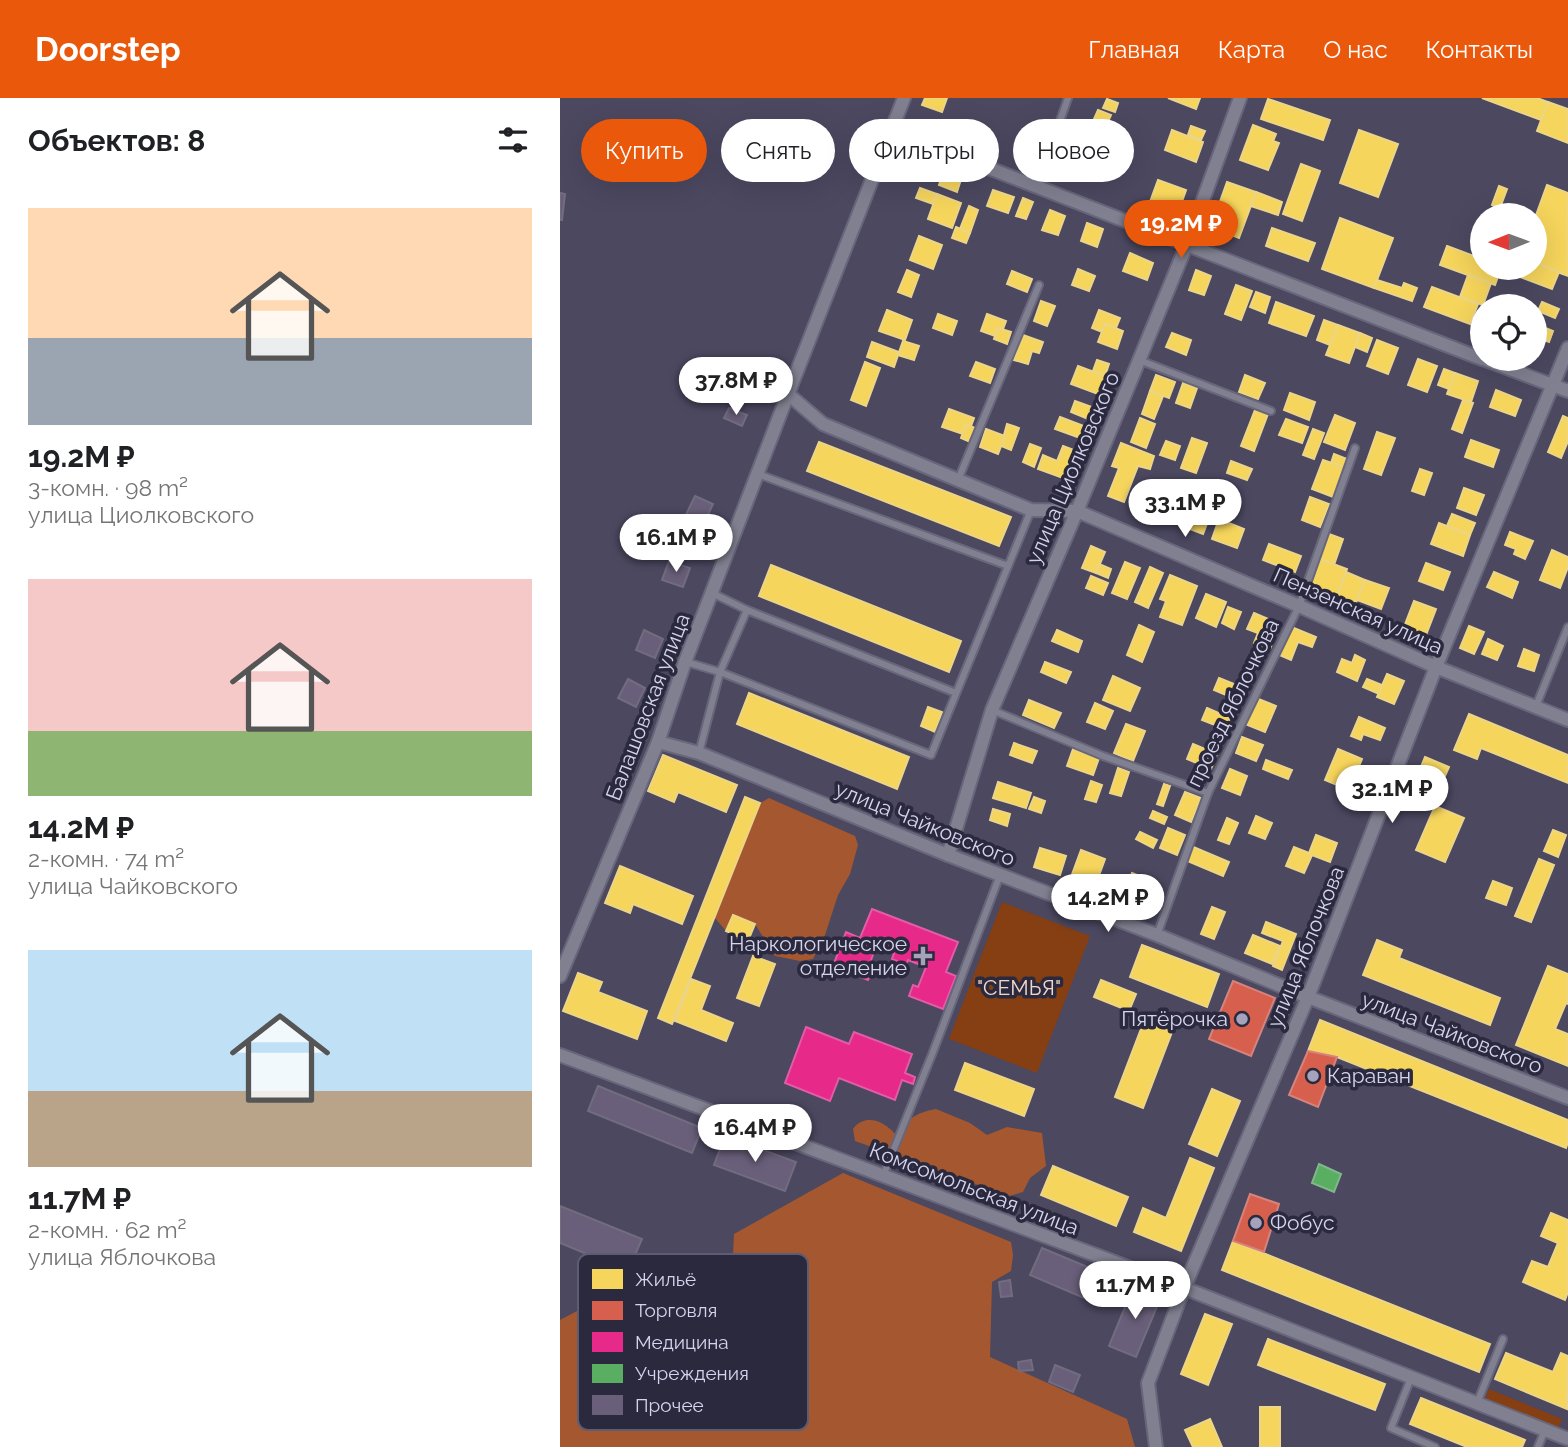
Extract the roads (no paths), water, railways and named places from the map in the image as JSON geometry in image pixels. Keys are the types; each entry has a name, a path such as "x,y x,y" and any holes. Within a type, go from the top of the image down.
{"street":[{"name":"Балашовская улица","path":"897,119 904,98"},
{"name":"улица Циолковского","path":"948,855 992,710 1187,244 1240,98"},
{"path":"999,172 1470,354"},
{"name":"Балашовская улица","path":"560,976 658,741 711,593 873,182"},
{"name":"улица Яблочкова","path":"1156,1447 1148,1383 1184,1288 1308,997 1436,667 1568,348"},
{"path":"1514,371 1568,391"},
{"name":"Пензенская улица","path":"788,394 824,424 1031,510 1077,512 1436,667 1568,720"},
{"name":"улица Чайковского","path":"658,741 699,753 948,855 1568,1098"},
{"name":"Комсомольская улица","path":"560,1055 1184,1288 1568,1439"}],"lane":[{"path":"1037,187 1068,98"},
{"path":"958,480 1039,285"},
{"path":"1139,360 1271,411"},
{"name":"проезд Яблочкова","path":"1157,935 1208,793 1299,606 1355,448"},
{"path":"758,474 1008,566"},
{"path":"685,662 720,672 931,755 1031,510"},
{"path":"711,593 747,610 956,693"},
{"path":"699,753 720,672 747,610"},
{"path":"1536,707 1568,627"},
{"path":"992,710 1103,755 1208,793"},
{"path":"883,1176 1000,875"},
{"path":"1477,1403 1503,1339"},
{"path":"1412,1378 1391,1428 1435,1447"},
{"path":"1538,1447 1545,1430"}],"place":[{"name":"Наркологическое отделение","path":"923,956"},
{"name":"Пятёрочка","path":"1242,1019"},
{"name":"Караван","path":"1313,1076"},
{"name":"Фобус","path":"1256,1223"}],"park label":[{"name":"\"СЕМЬЯ\"","path":"1019,988"}]}
